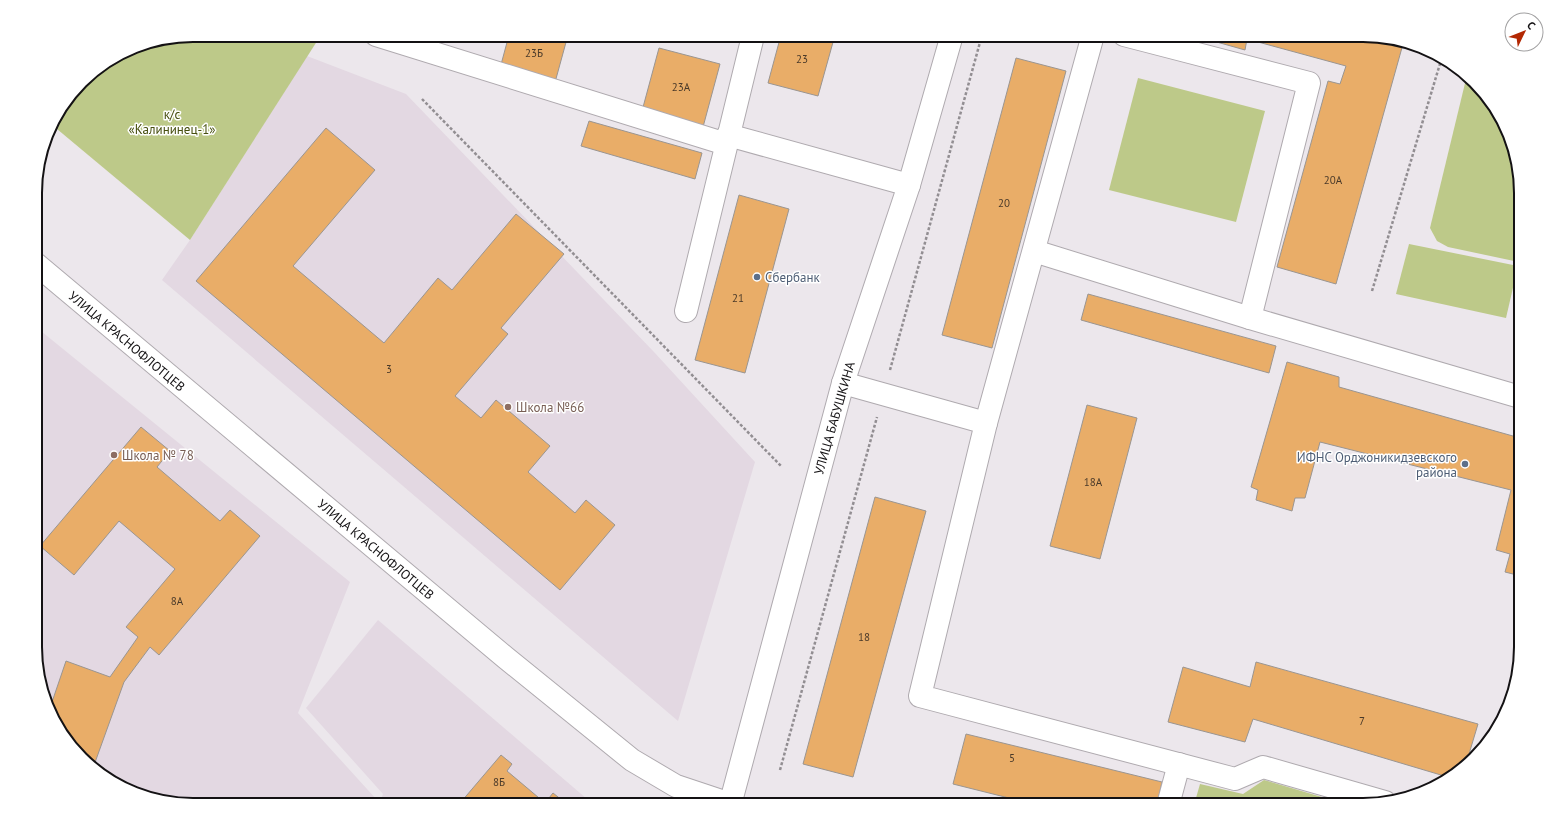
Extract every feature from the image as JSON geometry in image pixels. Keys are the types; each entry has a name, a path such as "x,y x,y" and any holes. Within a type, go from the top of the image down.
{"street":[{"path":"400,42 727,139 910,186"},
{"path":"686,311 751,42"},
{"name":"УЛИЦА БАБУШКИНА","path":"733,798 843,383 910,186 950,42"},
{"path":"1091,42 986,423 920,696 1235,779 1263,767 1371,798"},
{"path":"1151,42 1309,83 1250,318"},
{"path":"1034,251 1250,318 1514,395"},
{"name":"УЛИЦА КРАСНОФЛОТЦЕВ","path":"42,269 506,658 632,760 676,786 711,798"},
{"path":"843,383 986,423"},
{"path":"1170,798 1179,764"}],"path":[{"path":"1372,291 1440,63"},
{"path":"422,99 782,467"}],"shaded area":[{"name":"Школа №66","path":"307,56 406,94 654,352 755,462 678,721 162,280 190,240"},
{"name":"Школа № 78","path":"42,332 350,582 298,713 375,798 183,798 154,793 126,782 109,773 86,754 67,731 50,695 42,657"},
{"path":"378,620 586,798 382,798 383,794 306,708"}],"green space":[{"name":"к/с «Калининец-1»","path":"183,42 317,42 190,240 57,129 67,109 86,86 109,67 135,54 154,47"},
{"path":"1138,78 1265,111 1236,222 1109,190"},
{"path":"1465,82 1489,109 1502,135 1509,154 1514,183 1514,261 1448,247 1437,241 1430,228"},
{"path":"1409,244 1514,265 1514,283 1506,318 1396,294"},
{"path":"1264,780 1325,798 1196,798 1200,784 1243,794"}],"building":[{"path":"507,42 566,42 554,86 499,72"},
{"path":"779,42 833,42 818,96 768,83"},
{"path":"1217,42 1246,42 1245,50"},
{"path":"1258,42 1373,42 1402,47 1336,284 1277,267 1328,81 1340,84 1346,66"},
{"path":"659,48 720,64 703,127 642,111"},
{"path":"1016,58 1066,71 992,348 942,335"},
{"path":"589,121 702,153 695,179 581,146"},
{"path":"326,128 375,170 293,266 384,343 438,278 452,290 516,214 564,254 501,328 508,334 455,396 481,418 496,400 550,446 528,472 575,513 586,500 615,525 560,590 196,281"},
{"path":"739,195 789,209 745,373 695,360"},
{"path":"1088,294 1276,346 1269,373 1081,320"},
{"name":"ИФНС Орджоникидзевского района","path":"1287,362 1339,377 1339,387 1514,436 1514,574 1505,572 1510,554 1496,550 1511,490 1320,442 1305,498 1295,498 1292,511 1256,500 1258,490 1251,487"},
{"path":"1087,405 1137,418 1100,559 1050,546"},
{"path":"141,427 170,451 157,467 220,521 230,510 260,536 159,655 150,647 124,682 95,761 86,754 67,731 52,701 66,661 110,677 138,637 126,627 175,569 119,521 74,575 42,548 42,544"},
{"path":"875,497 926,511 853,777 803,764"},
{"path":"1256,662 1478,724 1470,754 1443,775 1253,719 1245,742 1168,722 1183,667 1250,687"},
{"path":"966,734 1162,782 1159,798 1009,798 953,784"},
{"path":"501,755 512,764 507,771 539,798 464,798"},
{"path":"553,793 559,798 549,798"}],"place":[{"name":"Сбербанк","path":"757,277"},
{"name":"Школа №66","path":"508,407"},
{"name":"Школа № 78","path":"114,455"},
{"name":"ИФНС Орджоникидзевского района","path":"1465,464"}]}
